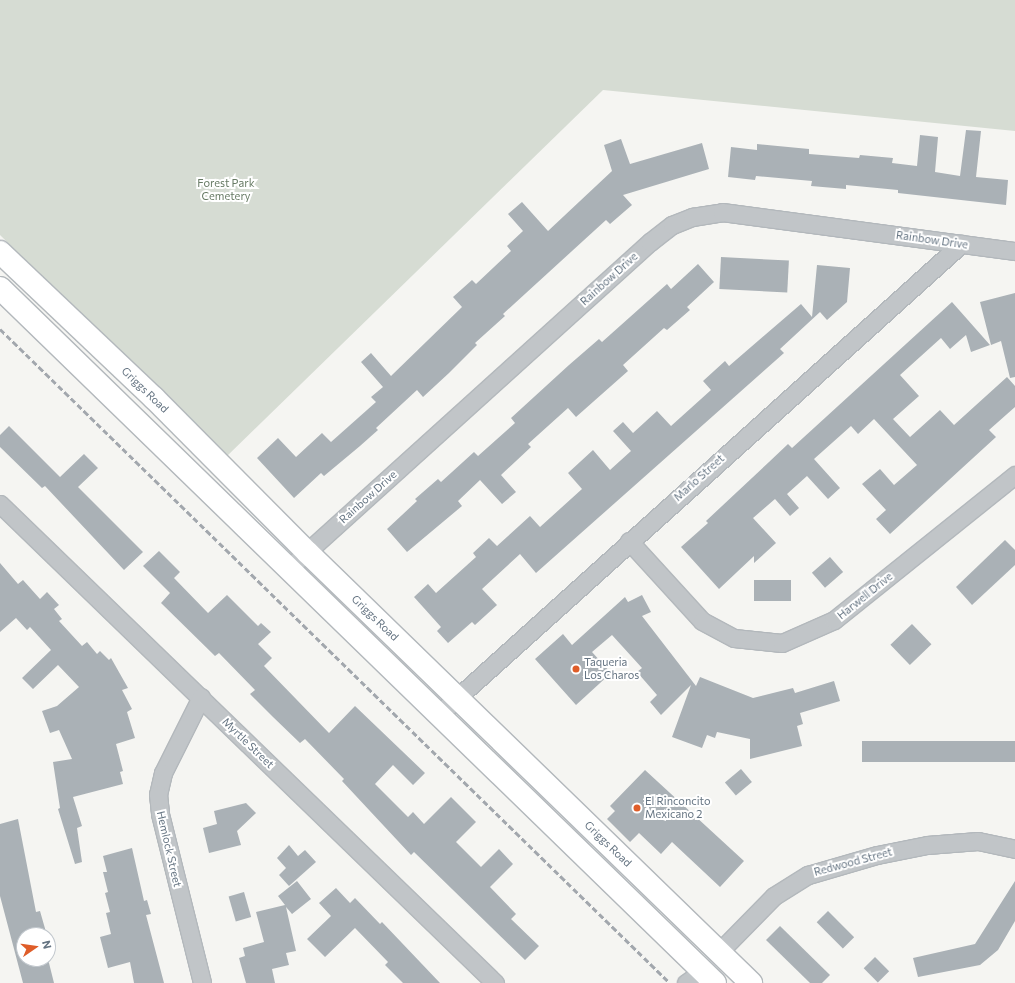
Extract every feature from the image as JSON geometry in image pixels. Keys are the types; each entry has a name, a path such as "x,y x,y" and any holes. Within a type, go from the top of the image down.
{"main road":[{"name":"Griggs Road","path":"0,252 72,323 154,398 307,552 751,983"},
{"path":"0,288 629,900 702,979 716,970 732,983"},
{"path":"55,341 72,323"},
{"path":"564,838 585,822"},
{"path":"629,900 644,900 696,949 706,954 720,952"}],"street":[{"name":"Rainbow Drive","path":"289,568 650,242 672,225 692,217 722,212 1015,251"},
{"name":"Marlo Street","path":"438,715 629,540 961,244"},
{"name":"Harwell Drive","path":"629,540 702,621 734,638 782,642 834,620 1015,475"},
{"name":"Myrtle Street","path":"0,504 495,983"},
{"name":"Hemlock Street","path":"201,697 163,773 158,794 160,814 202,983"},
{"name":"Redwood Street","path":"720,952 774,896 808,875 877,855 926,844 978,841 1015,849"}],"green space":[{"name":"Forest Park Cemetery","path":"0,0 1015,0 1015,131 603,90 226,457 0,235"}],"building":[{"path":"966,130 981,131 976,177 1008,180 1006,205 898,193 898,190 846,185 846,189 811,186 812,181 756,176 755,180 728,177 731,147 757,150 757,144 809,149 809,154 859,158 860,155 893,158 892,163 917,166 920,135 938,137 935,172 960,176"},
{"path":"621,139 630,164 702,143 709,169 623,195 632,205 610,224 606,220 503,314 505,316 475,343 477,345 423,397 417,390 376,428 378,430 360,446 324,476 321,473 294,498 257,458 278,438 296,457 322,433 331,442 376,402 371,397 383,387 361,362 371,353 391,376 462,307 453,297 472,280 476,284 511,251 507,246 523,231 508,214 522,202 548,231 612,171 604,145"},
{"path":"721,257 789,261 787,293 719,289"},
{"path":"698,264 714,282 687,307 690,310 667,330 664,328 623,365 628,371 576,417 568,408 528,444 531,447 501,475 516,492 502,504 480,480 458,501 462,506 407,552 387,529 417,501 415,499 438,479 441,482 474,452 478,456 515,423 511,418 569,365 599,339 602,342 667,284 671,289"},
{"path":"817,265 850,268 847,302 827,320 820,312 780,349 784,353 536,573 520,554 482,589 497,605 475,625 472,622 448,643 437,631 441,627 414,597 428,584 436,593 476,557 473,553 489,538 497,546 530,516 540,527 582,489 568,473 593,450 610,470 631,451 613,431 623,422 633,433 657,411 671,426 711,390 703,381 725,361 729,366 801,304 812,317"},
{"path":"1015,293 1015,377 1010,378 1001,341 991,345 980,302"},
{"path":"952,302 990,345 971,352 966,335 950,349 941,338 900,375 919,396 893,419 910,437 940,410 954,425 1007,377 1015,386 1015,407 989,430 996,437 890,534 876,519 886,510 862,484 880,469 894,485 917,465 874,419 858,434 851,426 814,459 840,488 828,499 807,476 787,494 799,508 790,516 775,499 753,518 776,543 754,563 754,556 719,589 681,547 708,523 706,521 788,444 792,448"},
{"path":"9,426 60,477 84,454 98,468 78,487 143,552 124,570 45,486 42,488 0,447 0,435"},
{"path":"1005,540 1015,550 1015,565 972,605 956,587"},
{"path":"159,551 180,572 174,578 208,613 227,595 258,626 261,623 271,632 258,644 272,658 264,666 329,733 355,706 425,773 413,785 393,765 375,784 408,817 413,812 424,824 451,797 476,822 456,842 481,867 499,849 513,864 490,887 516,914 511,919 539,946 525,960 414,852 411,855 342,781 344,779 305,739 300,743 250,694 255,690 219,653 215,656 161,603 170,593 143,566"},
{"path":"830,557 843,572 825,588 812,573"},
{"path":"0,563 18,584 23,580 40,599 47,592 59,605 54,609 62,619 59,621 82,646 87,642 97,654 100,651 109,660 111,658 128,688 122,690 132,709 127,712 135,738 116,744 123,771 120,772 123,784 73,797 82,826 77,828 82,862 75,864 58,809 60,808 53,762 72,759 59,730 50,733 42,711 57,706 79,687 58,665 33,689 22,678 51,650 30,627 27,630 16,618 0,632"},
{"path":"754,580 791,580 791,601 754,601"},
{"path":"642,595 651,612 642,616 696,686 700,677 753,698 793,688 795,693 834,681 840,701 800,713 803,724 797,726 802,746 750,759 750,739 717,732 715,738 707,735 702,748 672,737 691,685 661,715 650,702 657,695 637,672 642,668 612,635 592,652 611,673 576,705 535,659 563,634 572,645 625,597 628,602"},
{"path":"912,624 931,644 910,665 890,645"},
{"path":"862,741 1015,741 1015,762 862,762"},
{"path":"741,769 752,782 736,796 725,782"},
{"path":"645,770 744,861 720,887 672,842 661,854 639,833 630,842 607,819 615,811 610,806"},
{"path":"246,803 256,813 237,831 241,845 209,853 203,828 217,824 214,811"},
{"path":"18,819 36,912 40,911 45,927 16,927 16,957 0,896 0,824"},
{"path":"289,845 298,856 305,850 316,862 289,886 279,875 286,868 277,858"},
{"path":"132,848 144,901 147,900 151,914 146,915 164,983 134,983 130,962 108,968 100,937 111,934 106,913 110,912 105,893 108,892 103,872 107,872 103,856"},
{"path":"297,881 311,899 292,914 286,907 296,951 286,953 289,965 272,969 275,983 246,983 239,958 245,956 243,948 264,942 256,912 285,905 278,896"},
{"path":"1015,881 1015,921 998,950 980,965 918,977 913,958 975,944"},
{"path":"336,888 350,903 355,898 380,924 382,922 440,983 403,983 385,965 388,962 355,928 325,957 307,939 331,916 319,903"},
{"path":"244,892 251,917 236,921 229,896"},
{"path":"828,911 854,937 843,948 817,922"},
{"path":"780,926 830,975 822,983 810,983 766,940"},
{"path":"875,957 889,971 878,982 864,968"},
{"path":"19,967 50,967 54,983 23,983"}],"railway":[{"path":"0,329 670,983"}],"place":[{"name":"Taqueria Los Charos","path":"576,669"},
{"name":"El Rinconcito Mexicano 2","path":"637,808"}]}
